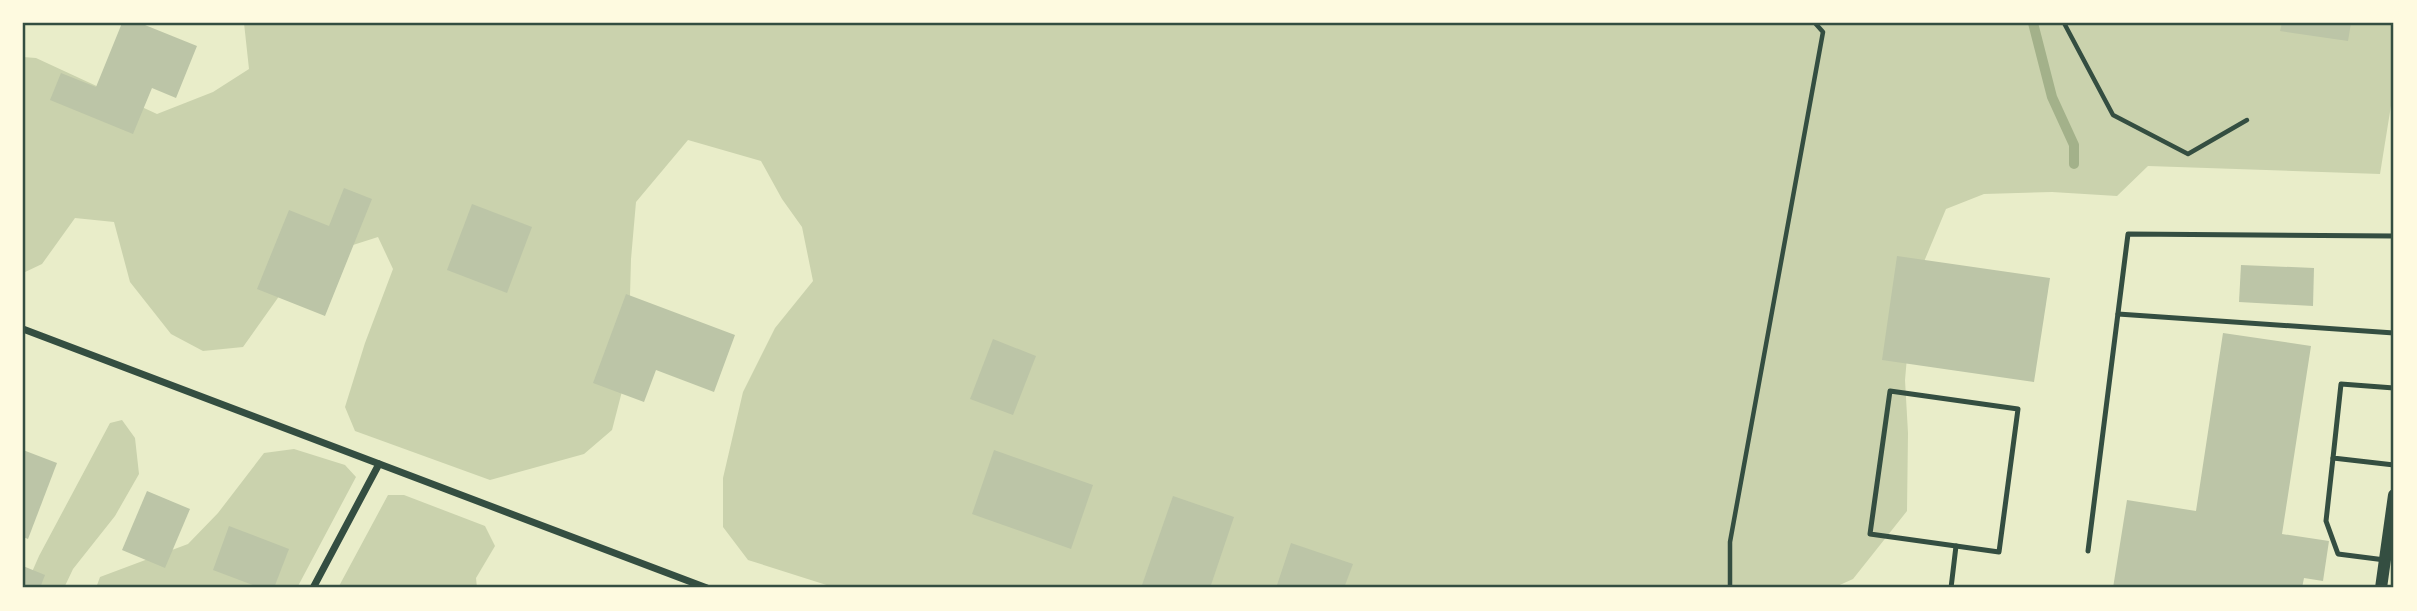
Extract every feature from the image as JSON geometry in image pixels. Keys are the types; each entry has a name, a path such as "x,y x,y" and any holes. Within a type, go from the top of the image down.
{"street":[{"path":"23,329 707,588"},
{"path":"313,588 379,464"},
{"path":"2381,588 2392,535 2394,495"}],"lane":[{"path":"2088,551 2128,234 2394,236"},
{"path":"2118,314 2394,333"},
{"path":"2385,559 2338,554 2326,521 2341,384 2394,388"},
{"path":"1890,391 2018,409 1999,552 1956,545 1870,534 1890,391"},
{"path":"2333,458 2394,465"},
{"path":"1951,588 1956,545"}],"path":[{"path":"1730,588 1730,542 1823,32 1815,23"},
{"path":"2064,23 2113,115 2188,154 2247,120"}],"green space":[{"path":"244,23 2394,23 2394,87 2380,174 2148,166 2117,196 2052,192 1984,194 1946,209 1913,288 1905,380 1908,433 1907,511 1853,579 1833,588 836,588 748,560 723,527 723,478 743,392 775,328 813,281 802,227 782,199 761,161 688,140 636,202 631,259 628,368 612,430 584,454 490,480 355,431 345,407 365,343 393,269 378,237 328,253 292,278 243,347 203,351 171,334 130,282 114,222 75,218 42,264 23,273 23,57 36,58 157,114 213,92 249,69"},
{"path":"122,420 135,438 139,474 115,516 73,569 64,588 25,588 39,556 110,423"},
{"path":"294,449 345,465 356,477 297,588 96,588 100,577 188,544 218,513 264,453"},
{"path":"388,495 404,495 485,526 495,546 476,578 477,588 338,588"}],"building":[{"path":"122,23 140,23 197,46 176,98 152,88 133,134 50,100 61,73 96,87"},
{"path":"2282,23 2351,23 2348,41 2280,31"},
{"path":"344,188 372,199 325,316 257,289 289,210 329,226"},
{"path":"472,204 532,227 507,293 447,270"},
{"path":"1897,256 2050,278 2034,382 1882,360"},
{"path":"2241,265 2314,268 2313,306 2239,302"},
{"path":"626,294 735,335 714,392 656,370 644,402 593,383"},
{"path":"2223,333 2311,346 2282,534 2329,541 2323,581 2304,578 2302,588 2113,588 2127,500 2196,511"},
{"path":"993,339 1036,356 1013,415 970,399"},
{"path":"23,450 57,463 28,539 23,537"},
{"path":"994,450 1093,485 1071,549 972,514"},
{"path":"147,491 190,509 165,568 122,550"},
{"path":"1173,496 1234,517 1210,588 1141,588"},
{"path":"229,526 289,549 274,588 261,588 213,570"},
{"path":"1291,543 1353,564 1344,588 1276,588"},
{"path":"23,566 45,575 40,588 23,588"}],"waterway":[{"path":"2033,23 2052,97 2074,145 2074,164"}]}
